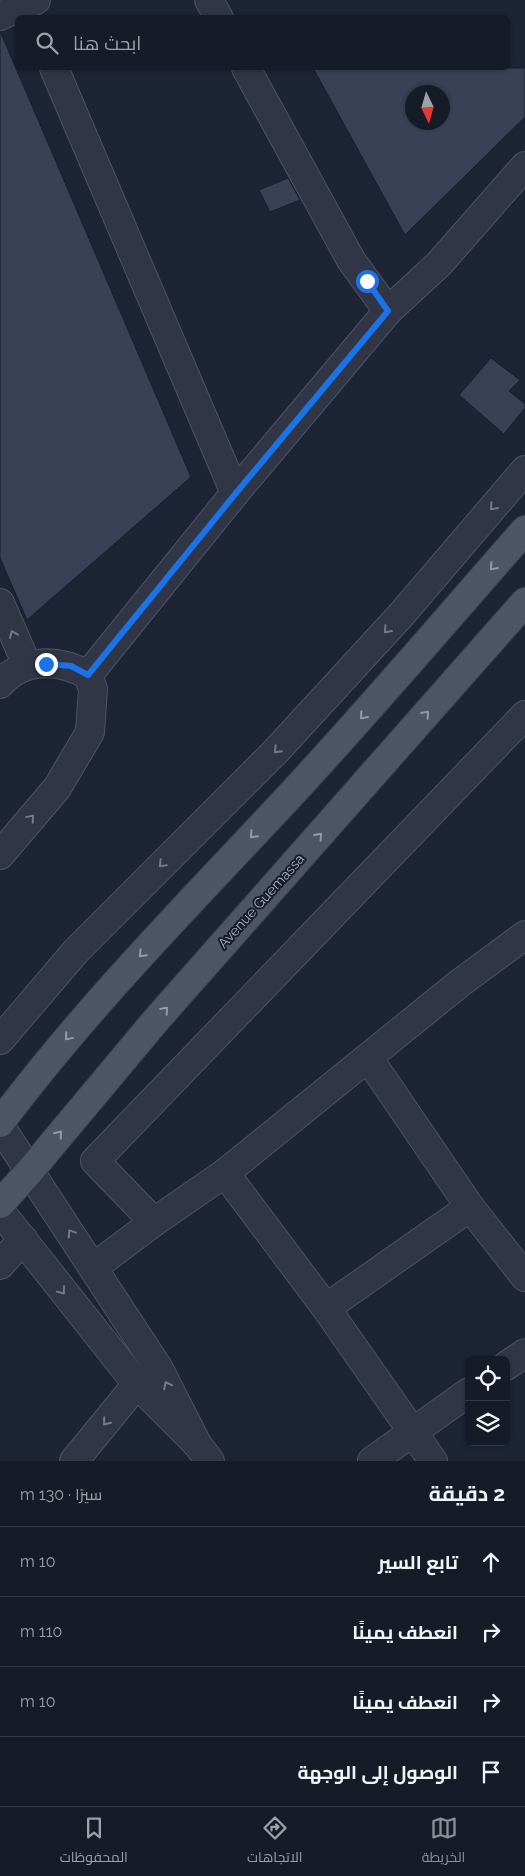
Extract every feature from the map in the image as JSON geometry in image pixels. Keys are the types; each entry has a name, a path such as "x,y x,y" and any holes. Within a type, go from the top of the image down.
{"main road":[{"path":"0,1125 33,1079 100,1000 336,746 525,530"},
{"name":"Avenue Guemassa","path":"0,1204 157,1019 525,602"}],"street":[{"path":"209,0 216,15"},
{"path":"0,16 30,5"},
{"path":"55,70 236,493"},
{"path":"247,70 351,260 388,311"},
{"path":"88,675 236,493 388,311 439,264 525,166"},
{"path":"0,1040 76,951 276,752 400,615 525,470"},
{"path":"0,603 26,665"},
{"path":"0,684 6,677 26,665 71,666 88,675 93,689 90,732 57,788 0,855"},
{"path":"154,1222 95,1162 525,715"},
{"path":"94,1268 154,1222 225,1173 369,1059 460,982 525,935"},
{"path":"369,1059 470,1208 525,1277"},
{"path":"0,1125 159,1369 204,1453"},
{"path":"225,1173 326,1308 433,1461"},
{"path":"326,1308 470,1208"},
{"path":"0,1211 77,1311 137,1384 204,1453"},
{"path":"0,1265 23,1239"},
{"path":"510,1363 525,1352"},
{"path":"74,1461 137,1384"},
{"path":"372,1461 465,1395"}],"building":[{"path":"0,31 15,70 17,70 191,477 27,620 0,558"},
{"path":"510,68 525,68 525,117 405,235 314,70 510,70"},
{"path":"288,178 300,200 270,212 259,190"},
{"path":"491,358 520,380 509,391 525,404 525,408 504,434 459,395"}],"route":[{"path":"46,664 71,666 88,675 236,493 388,311 367,281"}]}
